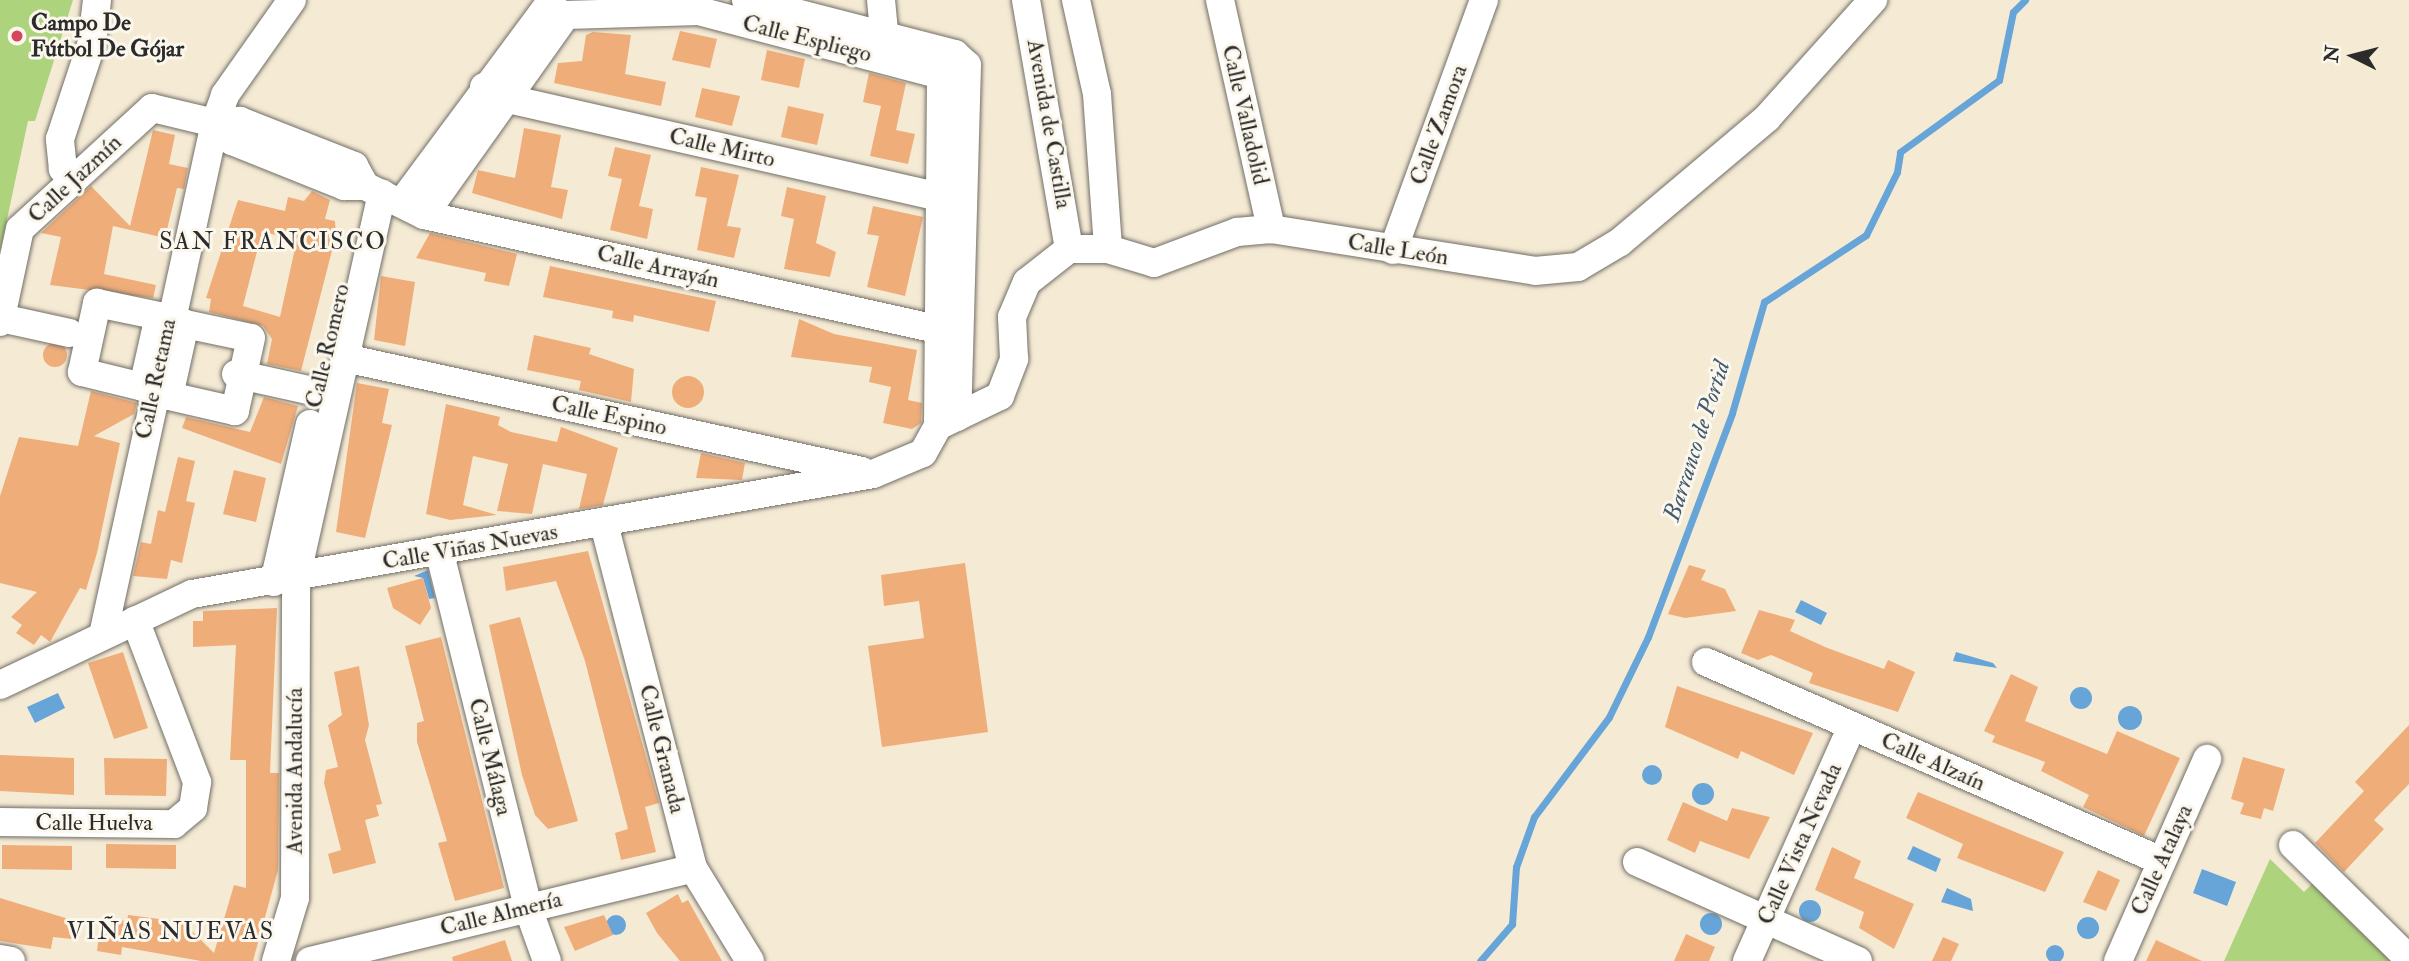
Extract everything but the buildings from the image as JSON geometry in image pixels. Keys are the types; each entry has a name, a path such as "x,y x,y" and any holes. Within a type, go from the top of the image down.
{"street":[{"path":"73,181 62,169 60,139 92,43 97,0"},
{"name":"Calle Retama","path":"103,635 215,123 225,95 292,0"},
{"name":"Calle Espliego","path":"494,93 552,0"},
{"name":"Calle Espliego","path":"746,0 954,70 952,200"},
{"path":"881,0 886,47"},
{"name":"Avenida de Castilla","path":"1026,0 1069,249"},
{"name":"Avenida de Castilla","path":"1076,0 1097,94 1108,249"},
{"name":"Calle Valladolid","path":"1220,0 1271,229"},
{"name":"Calle Zamora","path":"1393,250 1484,0"},
{"name":"Calle León","path":"1069,249 1108,249 1154,263 1237,232 1271,229 1535,271 1578,267 1620,242 1767,118 1872,0"},
{"name":"Calle Espliego","path":"393,199 566,15 698,11 886,47"},
{"name":"Calle Mirto","path":"494,93 952,200"},
{"name":"Calle Jazmín","path":"0,320 20,229 152,108 215,123 240,121 354,166 393,199"},
{"name":"Calle Arrayán","path":"393,199 949,332"},
{"name":"Calle Romero","path":"285,580 345,358 393,199"},
{"name":"Calle Romero","path":"285,580 317,392 393,199"},
{"path":"952,200 948,422 1000,396 1014,359 1012,317 1027,282 1069,249"},
{"path":"0,320 69,333"},
{"name":"Calle Espino","path":"345,358 873,474"},
{"path":"240,375 317,392"},
{"name":"Calle Viñas Nuevas","path":"0,685 192,594 604,524 873,474 923,453 948,422"},
{"name":"Calle Granada","path":"604,524 693,867 750,961"},
{"name":"Calle Málaga","path":"439,550 528,908 547,961"},
{"name":"Avenida Andalucía","path":"276,961 295,898 285,580"},
{"name":"Calle Huelva","path":"0,822 174,824 193,808 197,782 135,620"},
{"name":"Calle Alzaín","path":"1706,662 2161,861"},
{"name":"Calle Vista Nevada","path":"1747,961 1852,726"},
{"name":"Calle Atalaya","path":"2118,961 2207,759"},
{"path":"2293,845 2409,959"},
{"path":"1637,862 1858,961"},
{"name":"Calle Almería","path":"310,961 392,951 528,908 693,867"},
{"path":"0,959 11,961"}],"green space":[{"path":"0,0 73,0 35,121 28,121 0,252"},
{"path":"2270,859 2304,892 2312,884 2391,961 2224,961"}],"water":[{"path":"428,570 435,598 429,599 423,578 414,576"},
{"path":"1801,600 1827,613 1821,625 1795,612"},
{"path":"1956,652 1993,663 1997,668 1953,661"},
{"path":"2081,687 2089,690 2092,698 2089,706 2081,709 2073,706 2070,698 2073,690"},
{"path":"58,693 65,708 35,723 27,707"},
{"path":"2130,706 2138,710 2142,718 2138,726 2130,730 2122,726 2118,718 2122,710"},
{"path":"1648,765 1656,765 1662,775 1656,785 1648,785 1642,779 1642,771"},
{"path":"1703,783 1711,786 1714,794 1711,802 1703,805 1695,802 1692,794 1695,786"},
{"path":"1913,846 1941,859 1936,872 1907,859"},
{"path":"2202,869 2236,882 2227,906 2193,893"},
{"path":"1947,888 1971,899 1973,911 1941,902"},
{"path":"1810,900 1818,903 1821,911 1818,919 1810,922 1802,919 1799,911 1802,903"},
{"path":"1711,913 1719,916 1722,924 1719,932 1711,935 1703,932 1700,924 1703,916"},
{"path":"616,915 623,918 626,925 623,932 616,935 609,932 606,925 609,918"},
{"path":"2088,917 2096,920 2099,928 2096,936 2088,939 2080,936 2077,928 2080,920"},
{"path":"2055,945 2061,948 2064,954 2061,960 2055,963 2049,960 2046,954 2049,948"}],"waterway":[{"name":"Barranco de Portid","path":"1480,961 1512,924 1516,867 1534,817 1609,717 1648,637 1732,413 1764,302 1866,235 1897,172 1900,152 1999,80 2013,12 2025,0"}],"place":[{"name":"Campo De Fútbol De Gójar","path":"17,36"}],"district":[{"name":"SAN FRANCISCO","path":"273,242"},
{"name":"VIÑAS NUEVAS","path":"171,932"}]}
